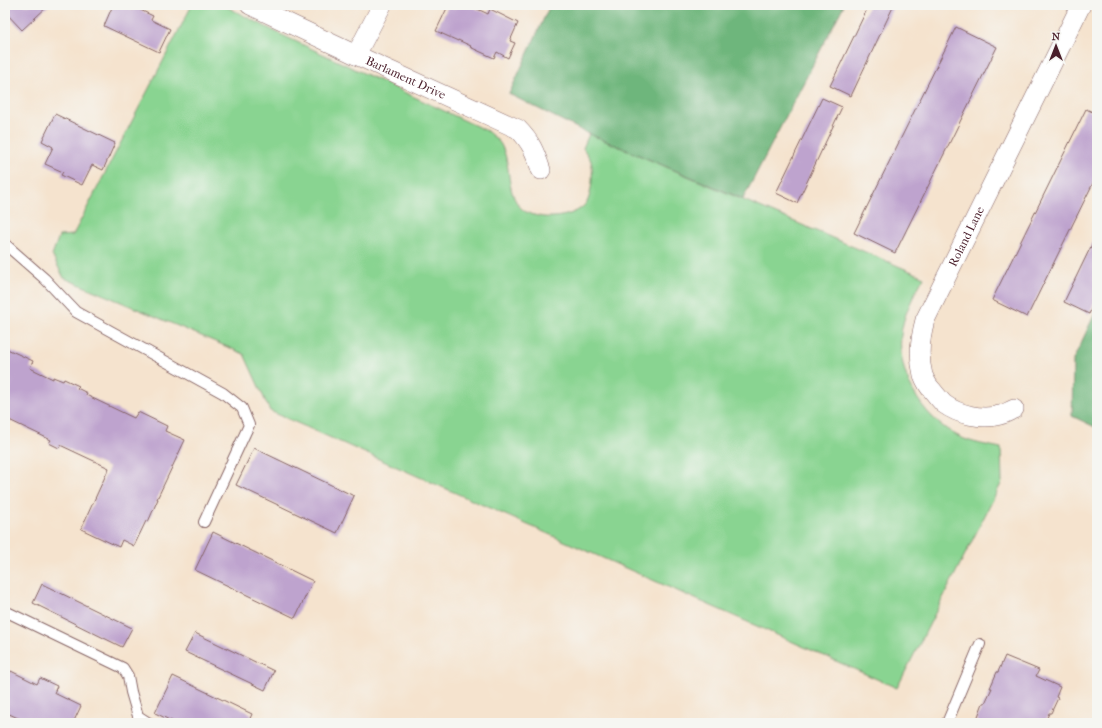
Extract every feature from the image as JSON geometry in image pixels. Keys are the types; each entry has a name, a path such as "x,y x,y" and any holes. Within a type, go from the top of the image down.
{"street":[{"name":"Barlament Drive","path":"250,5 518,129 527,138 535,152 541,170"},
{"path":"356,55 382,5"},
{"name":"Roland Lane","path":"1014,409 1000,415 986,417 968,415 944,404 931,390 923,376 920,361 922,332 928,313 1081,5"}],"lane":[{"path":"5,244 45,279 76,312 223,393 242,408 249,425 204,522"},
{"path":"5,611 123,668 128,676 138,716 149,723"},
{"path":"948,723 980,644"}],"green space":[{"path":"192,5 223,5 280,34 487,131 500,143 504,151 511,186 516,202 524,211 529,213 544,217 563,216 575,212 585,205 589,198 592,182 591,161 583,148 589,134 924,277 908,308 902,328 902,360 913,392 922,406 946,429 970,441 1001,448 1002,482 897,688 270,411 244,354 64,278 52,255 59,236 73,235"},
{"path":"550,5 844,5 743,199 589,134 509,94"},
{"path":"1097,309 1097,428 1072,416 1073,360"}],"building":[{"path":"10,5 49,5 22,30 5,12"},
{"path":"113,5 122,5 133,10 134,7 153,16 151,20 170,29 159,52 104,26"},
{"path":"456,5 469,5 488,14 490,9 518,23 510,41 515,43 508,58 497,52 494,58 436,31 448,6 454,9"},
{"path":"869,5 894,5 851,96 830,86"},
{"path":"956,27 997,47 895,253 854,233"},
{"path":"822,98 842,107 797,203 776,193"},
{"path":"1086,109 1097,114 1097,175 1027,317 992,300"},
{"path":"55,114 115,143 103,170 92,165 82,185 61,175 63,172 45,164 53,147 42,141"},
{"path":"1097,234 1097,297 1089,314 1064,302"},
{"path":"5,348 33,361 30,368 53,379 53,377 63,381 64,379 79,386 77,388 87,393 86,395 134,418 138,412 167,426 165,431 185,440 157,499 148,522 146,521 134,546 122,540 119,547 81,529 109,468 60,445 59,448 49,443 51,440 5,418"},
{"path":"254,448 354,496 337,533 236,485"},
{"path":"213,532 313,581 295,618 195,570"},
{"path":"42,584 132,628 122,647 33,603"},
{"path":"195,633 274,671 265,690 185,652"},
{"path":"1005,656 1039,670 1036,676 1060,687 1056,697 1058,698 1045,723 977,723 983,703 985,703 992,688 990,688"},
{"path":"11,671 37,684 40,678 57,686 54,693 81,706 73,723 18,723 20,719 5,712 5,674 8,676"},
{"path":"173,676 252,714 248,723 176,723 155,713"}]}
